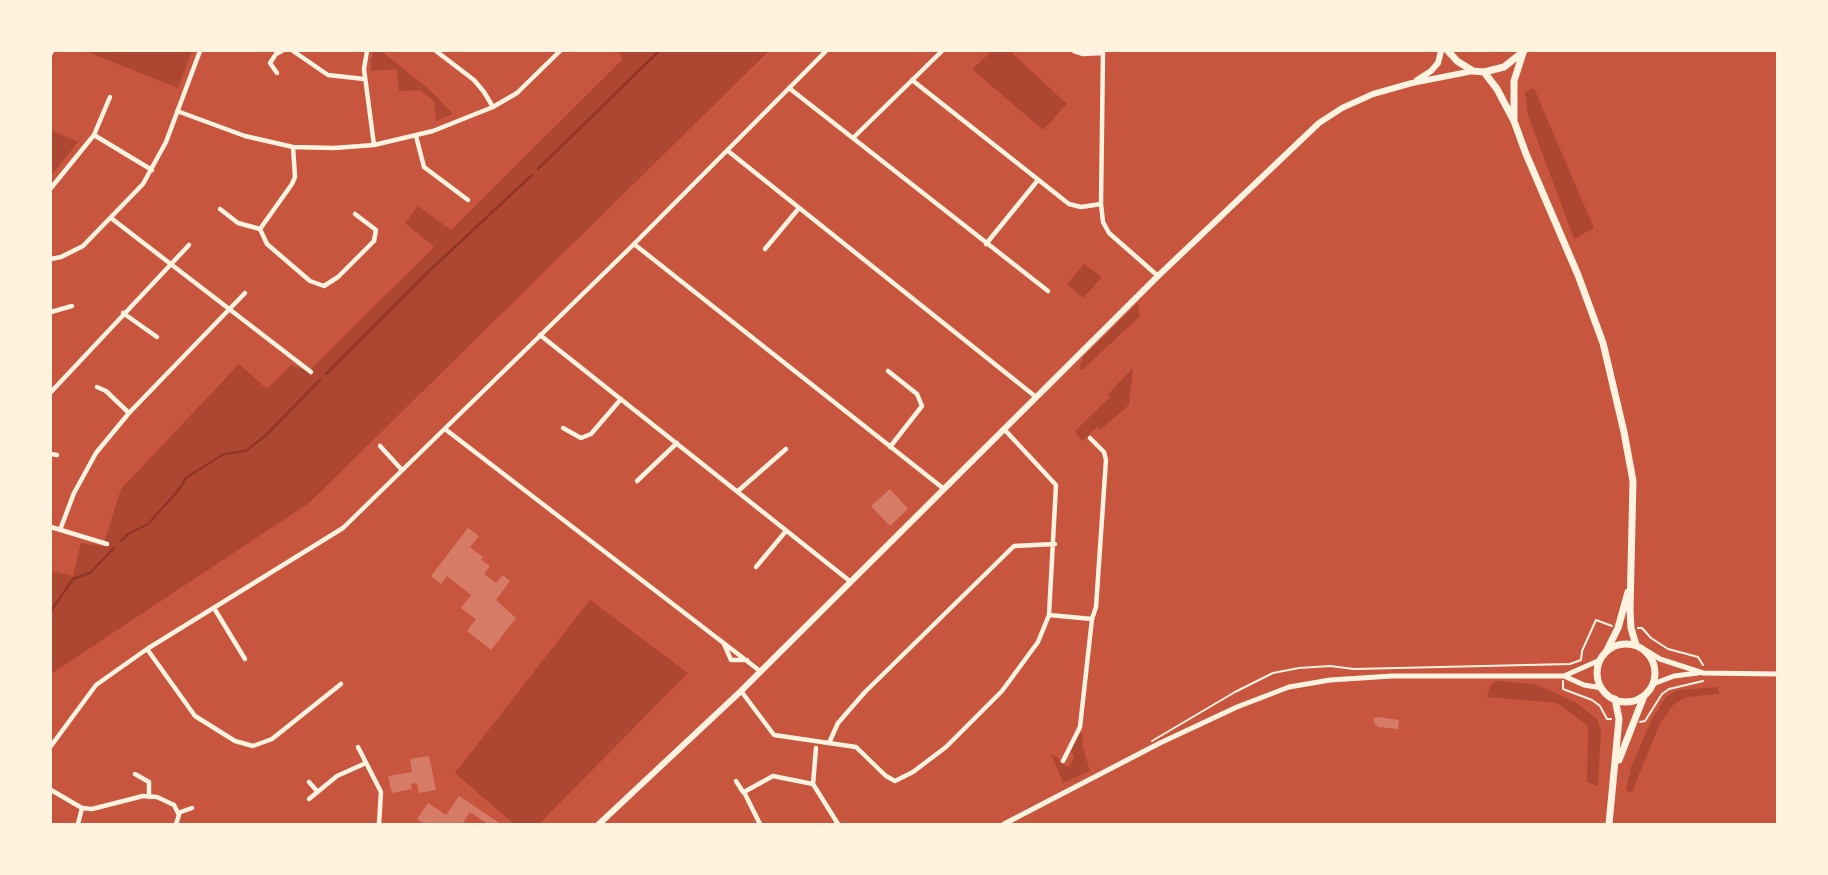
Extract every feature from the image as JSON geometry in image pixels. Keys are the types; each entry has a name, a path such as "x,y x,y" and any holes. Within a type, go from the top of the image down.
{"highway":[{"path":"1448,51 1457,61 1473,71 1484,72 1504,67 1524,51"},
{"path":"1514,121 1514,81 1524,51"},
{"path":"1484,72 1497,89 1514,121 1603,343 1633,481 1630,585 1632,628 1636,645"},
{"path":"1630,585 1618,628 1600,660 1598,679 1602,688 1615,699 1630,702 1645,695"},
{"path":"1606,652 1620,644 1636,645 1647,652 1655,667 1653,684 1645,695 1615,770"},
{"path":"1609,824 1619,719 1615,699"}],"main road":[{"path":"1412,83 1430,71 1438,62 1441,51"},
{"path":"599,824 740,691 1158,276 1319,123 1342,108 1373,94 1473,71"}],"street":[{"path":"51,259 83,246 133,197 152,170 200,51"},
{"path":"277,73 270,63 275,54 282,51"},
{"path":"293,51 328,75 364,79"},
{"path":"367,51 364,79 374,145"},
{"path":"438,51 474,80 493,107"},
{"path":"177,111 245,136 293,147 374,145 416,136 493,107 517,93 561,51"},
{"path":"51,746 96,685 147,649 343,528 634,244 826,51"},
{"path":"853,138 942,51"},
{"path":"1074,51 1083,54 1103,52 1103,222 1109,233 1158,276"},
{"path":"912,80 1069,204 1081,207 1101,204"},
{"path":"789,88 1048,292"},
{"path":"51,188 94,135 110,97"},
{"path":"94,135 152,170"},
{"path":"416,136 425,167 468,200"},
{"path":"260,229 295,177 293,147"},
{"path":"728,151 1036,397"},
{"path":"986,244 1038,180"},
{"path":"765,249 799,208"},
{"path":"220,209 237,223 260,229"},
{"path":"260,229 267,244 278,254 310,281 324,286 338,277 374,241 376,230 355,214"},
{"path":"111,218 311,372"},
{"path":"634,244 944,489"},
{"path":"51,392 189,245"},
{"path":"60,530 74,493 96,453 129,412 246,293"},
{"path":"51,312 72,306"},
{"path":"123,313 157,337"},
{"path":"540,335 851,582"},
{"path":"888,370 917,394 922,406 890,446"},
{"path":"97,387 106,391 129,412"},
{"path":"563,428 581,438 591,434 621,399"},
{"path":"445,429 760,671"},
{"path":"740,691 774,735 856,747 886,776 895,781 913,772 946,747 1002,691 1038,642 1049,615 1055,544 1056,485 1004,429"},
{"path":"1063,761 1080,727 1091,619 1096,607 1105,460 1104,452 1090,438"},
{"path":"637,481 677,443"},
{"path":"380,446 402,470"},
{"path":"738,491 786,449"},
{"path":"51,454 57,455"},
{"path":"51,527 107,544"},
{"path":"757,567 786,531"},
{"path":"829,743 838,723 864,692 1014,546 1055,544"},
{"path":"214,608 245,659"},
{"path":"1049,615 1091,619"},
{"path":"723,642 731,660 747,660"},
{"path":"147,649 195,716 235,741 253,746 272,740 341,684"},
{"path":"1647,652 1702,673"},
{"path":"1004,824 1160,743 1237,707 1289,687 1330,680 1392,676 1564,676 1600,660"},
{"path":"1653,684 1674,676 1702,673 1777,674"},
{"path":"1564,676 1584,685 1602,688"},
{"path":"358,747 381,792 379,824"},
{"path":"816,748 813,784 838,824"},
{"path":"309,799 337,776 366,763"},
{"path":"135,774 149,782 149,797"},
{"path":"744,792 774,776 813,784"},
{"path":"736,781 760,824"},
{"path":"309,782 317,791"},
{"path":"51,790 82,808 92,809 157,797 174,806 178,813 176,824"},
{"path":"78,824 82,808"},
{"path":"178,813 192,808"}],"path":[{"path":"1565,663 1581,660 1582,651 1596,620 1618,628"},
{"path":"1632,628 1642,628 1651,638 1668,649 1698,657 1702,662 1702,681 1675,686 1662,694 1643,723 1634,720"},
{"path":"1564,676 1563,689 1600,706 1607,719 1619,719"},
{"path":"1152,738 1160,734"}],"shaded area":[{"path":"192,51 178,88 90,53"},
{"path":"374,51 381,51 431,91 453,114 436,121 434,101 420,90 399,91 397,69 371,71"},
{"path":"618,51 769,51 309,503 51,674 51,571 73,576 81,543 103,546 121,489 239,364 267,389 291,365 309,371 434,247 405,223 418,206 451,230 623,59"},
{"path":"992,51 1010,51 1067,104 1043,130 972,69"},
{"path":"1534,88 1594,228 1574,239 1528,115 1525,92"},
{"path":"51,130 78,142 51,176"},
{"path":"1084,264 1102,277 1083,298 1067,284"},
{"path":"1138,303 1140,316 1082,370 1079,368 1083,357"},
{"path":"1133,368 1129,405 1100,430 1097,427 1082,441 1075,431 1110,397 1108,394"},
{"path":"590,600 688,673 539,824 514,824 455,773"},
{"path":"1496,681 1535,684 1575,702 1597,719 1601,730 1598,786 1587,782 1588,726 1557,703 1487,697 1490,686"},
{"path":"1717,687 1720,694 1686,697 1674,704 1660,723 1632,792 1626,791 1631,767 1652,719 1666,697 1678,690"},
{"path":"1080,733 1083,734 1082,744 1090,771 1063,783 1051,754 1059,758 1058,762 1069,767 1074,757 1071,751"}],"building":[{"path":"890,489 908,509 890,526 871,506"},
{"path":"468,528 479,536 470,547 490,566 484,574 496,583 503,575 510,581 496,600 516,618 491,650 467,631 476,619 461,608 471,595 447,576 441,584 431,576"},
{"path":"1374,718 1399,720 1398,729 1377,727"},
{"path":"429,756 436,790 419,793 417,783 411,784 412,789 392,793 388,776 412,772 410,759"},
{"path":"459,796 501,824 488,824 470,812 462,824 424,824 417,819 428,803 446,815"}],"waterway":[{"path":"538,169 659,51"},
{"path":"326,374 427,273 532,175"},
{"path":"121,541 128,534 148,524 187,477 224,454 246,451 265,436 320,380"},
{"path":"51,611 73,579 90,573 114,548"}]}
